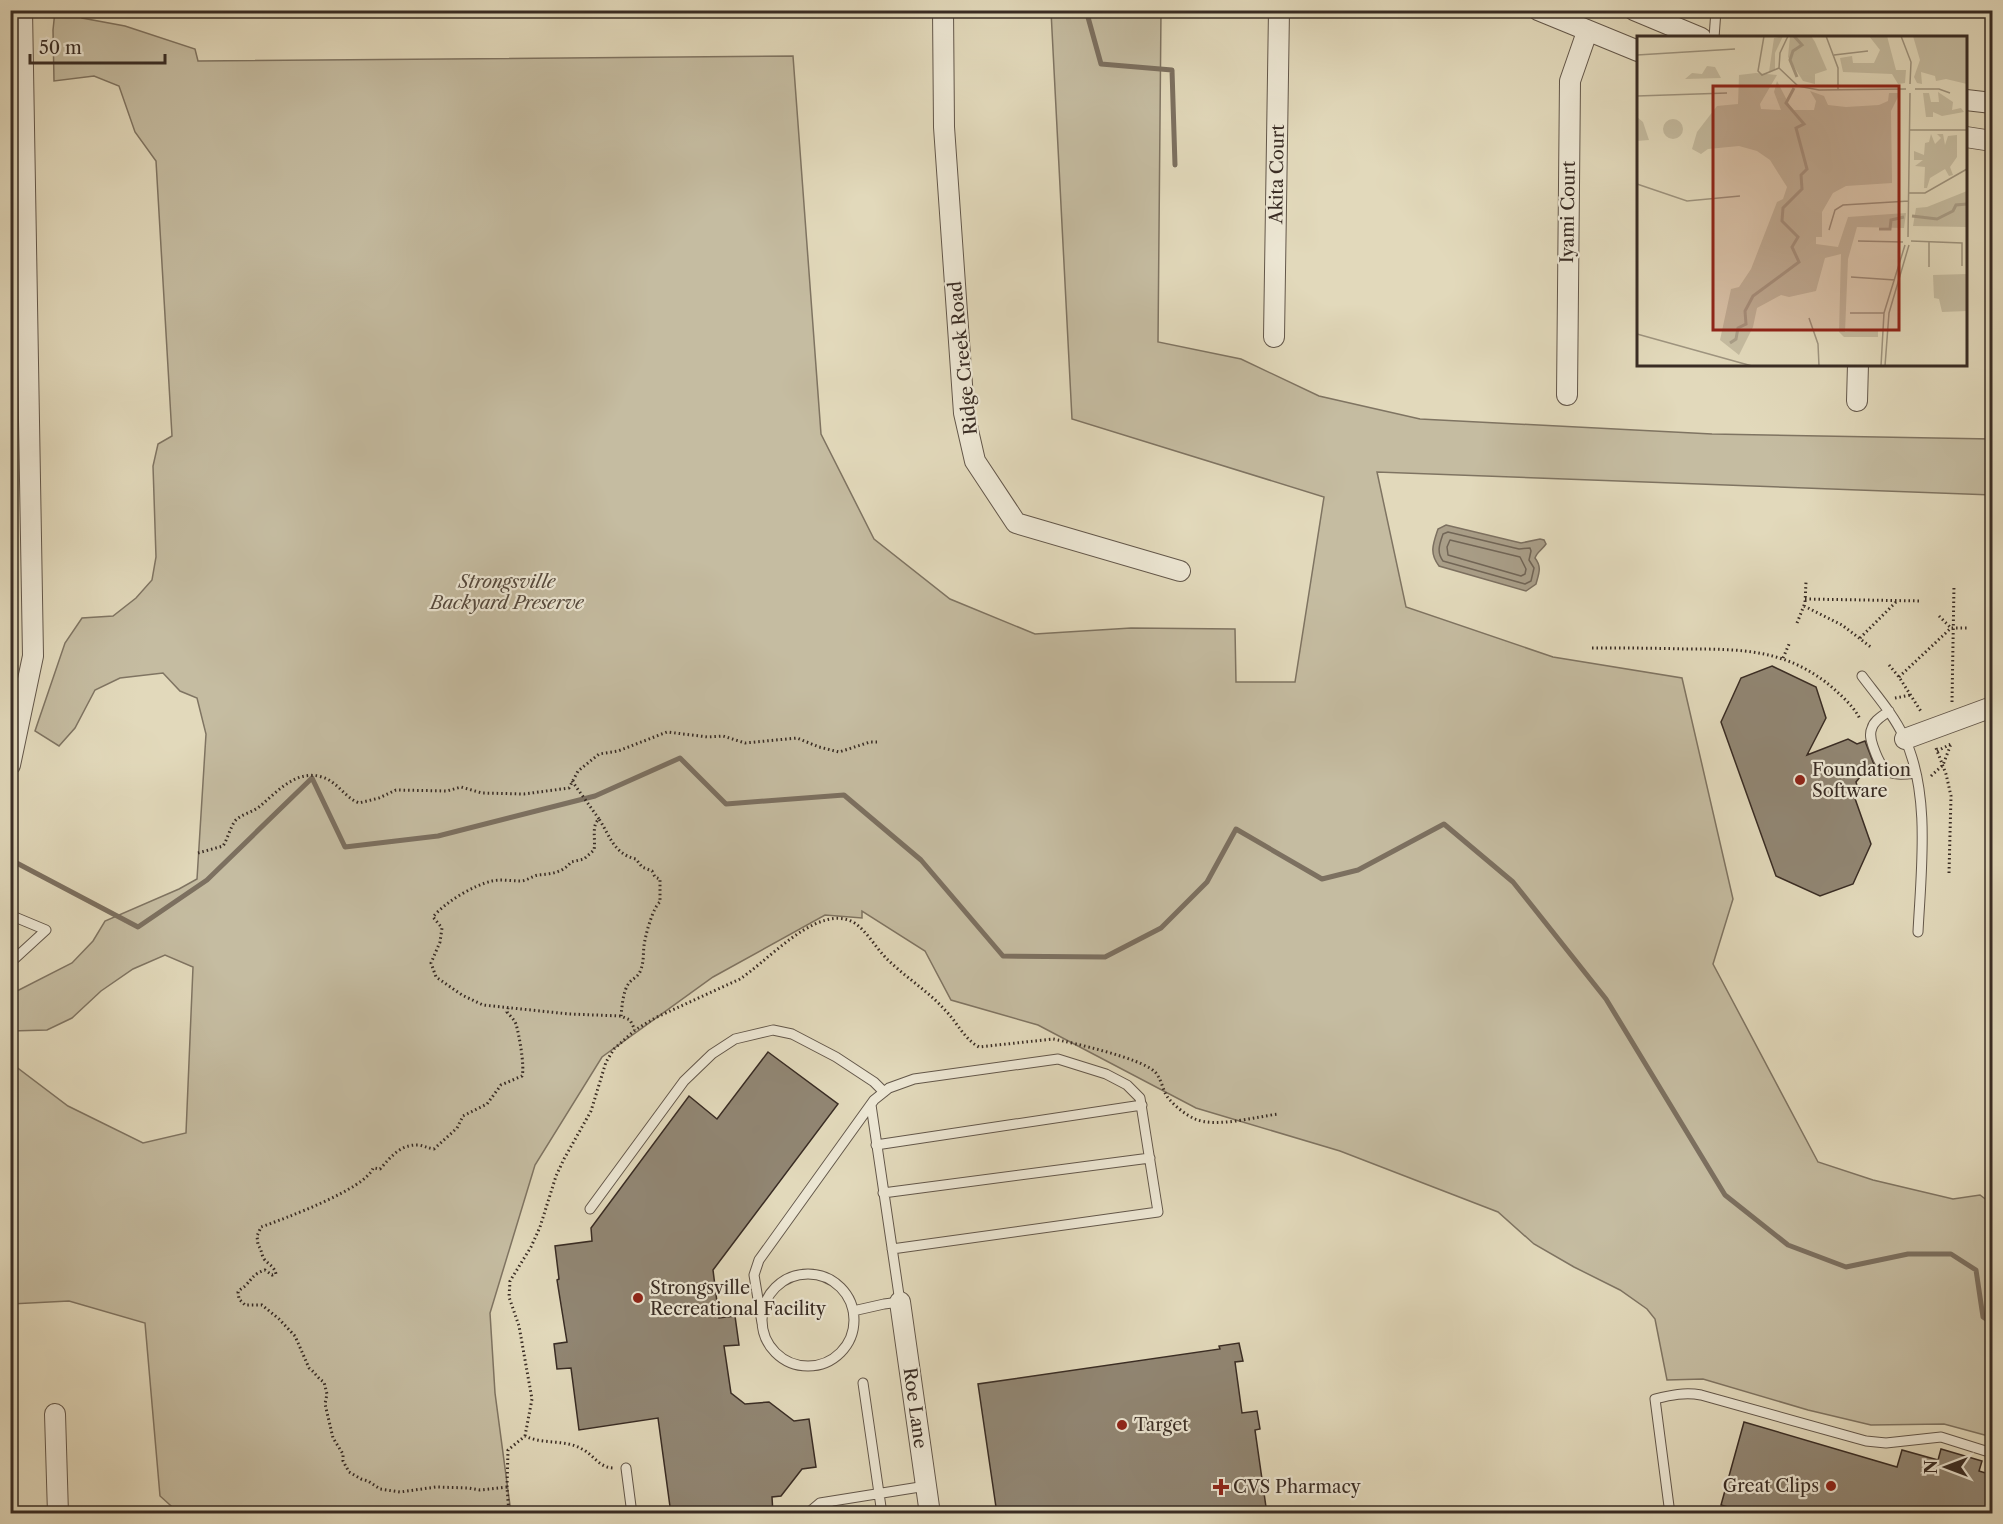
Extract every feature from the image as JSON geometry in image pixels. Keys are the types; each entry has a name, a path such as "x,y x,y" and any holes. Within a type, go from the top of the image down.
{"street":[{"path":"10,765 33,656 20,496 22,10"},
{"name":"Ridge Creek Road","path":"943,10 946,151 964,413 975,461 1016,523 1180,571"},
{"name":"Akita Court","path":"1274,337 1279,10"},
{"path":"1538,10 1637,51"},
{"path":"1634,10 1696,36"},
{"name":"Iyami Court","path":"1567,395 1570,81 1587,32"},
{"path":"1967,100 1992,103"},
{"path":"1967,137 1992,141"},
{"path":"1857,401 1858,366"},
{"path":"1905,740 1992,708"},
{"name":"Roe Lane","path":"900,1302 930,1514"},
{"path":"55,1414 58,1514"}],"lane":[{"path":"1714,36 1716,10"},
{"path":"1988,10 1992,15"},
{"path":"1862,676 1889,711 1905,740 1915,773 1921,820 1918,932"},
{"path":"1889,711 1872,726 1870,736 1880,765 1885,771 1893,773 1903,775 1915,773"},
{"path":"10,915 46,930 10,963"},
{"path":"590,1209 684,1082 712,1054 735,1039 773,1030 792,1034 836,1057 874,1082 884,1092"},
{"path":"762,1323 765,1302 778,1285 787,1279 807,1273 828,1278 837,1284 850,1301 854,1324 851,1336 837,1356 826,1362 814,1365 790,1362 770,1346 765,1335 762,1323 753,1275 759,1260 871,1105 889,1088 914,1078 1058,1059 1106,1074 1127,1085 1140,1098 1158,1212 892,1249"},
{"path":"853,1311 900,1302 871,1105"},
{"path":"876,1144 1142,1105"},
{"path":"884,1193 1150,1158"},
{"path":"863,1383 882,1514"},
{"path":"1670,1514 1654,1399 1676,1394 1688,1392 1701,1395 1866,1441 1887,1443 1941,1437 1992,1453"},
{"path":"626,1467 632,1514"},
{"path":"807,1514 820,1503 926,1486"},
{"path":"828,1502 830,1514"}],"path":[{"path":"1797,623 1804,606 1806,582"},
{"path":"1952,702 1954,585"},
{"path":"1805,599 1922,601"},
{"path":"1860,638 1898,600"},
{"path":"1804,606 1828,617 1872,648"},
{"path":"1939,616 1952,628 1969,628"},
{"path":"1899,677 1952,628"},
{"path":"1783,658 1790,642"},
{"path":"1592,648 1740,649 1783,658 1821,678 1835,690 1860,718 1859,726"},
{"path":"1889,665 1911,694 1924,720"},
{"path":"1893,698 1911,694"},
{"path":"198,853 219,848 225,844 237,819 259,807 274,792 296,778 322,777 337,784 346,795 359,803 379,798 396,790 447,791 461,787 482,793 524,794 568,788 574,783 578,771 599,754 618,751 667,732 708,737 723,736 750,743 797,738 834,752 878,742"},
{"path":"1937,751 1958,741"},
{"path":"1934,744 1943,765 1951,796 1949,873"},
{"path":"1929,777 1943,765 1951,744"},
{"path":"574,783 622,854 636,859 642,867 652,871 660,879 661,898 655,906 644,945 642,968 638,976 627,987 621,1016"},
{"path":"598,817 594,823 596,834 594,850 584,859 571,862 565,870 542,876 536,875 524,881 493,880 474,886 443,907 433,917 442,928 440,942 431,963 436,977 474,1002 569,1014 621,1016 630,1020 635,1030"},
{"path":"509,1514 508,1450 525,1436 532,1399 519,1326 509,1297 510,1281 531,1247 540,1227 556,1176 591,1111 606,1062 614,1049 635,1030 740,979 784,944 825,920 838,918 857,925 887,959 945,1010 970,1042 979,1047 1053,1039 1064,1041 1121,1056 1154,1070 1167,1096 1196,1120 1222,1122 1278,1114"},
{"path":"507,1486 480,1490 451,1487 387,1491 350,1472 332,1434 325,1404 327,1394 324,1382 309,1368 295,1336 279,1319 262,1305 245,1305 239,1299 238,1292 252,1277 265,1270 276,1275 275,1268 264,1259 258,1245 257,1236 261,1227 349,1189 370,1175 373,1168 381,1169 400,1149 413,1145 431,1149 438,1146 457,1128 463,1116 487,1104 501,1085 522,1076 524,1073 516,1024 509,1015 508,1008"},
{"path":"525,1436 540,1442 572,1444 583,1449 602,1466 608,1468 626,1467"}],"green space":[{"name":"Strongsville Backyard Preserve","path":"55,11 77,11 82,18 125,26 195,49 198,61 793,56 821,434 874,539 950,599 1035,634 1131,628 1235,629 1236,682 1295,682 1324,497 1072,419 1051,11 1161,11 1158,342 1241,359 1319,396 1420,419 1712,434 1992,439 1992,495 1377,472 1406,607 1553,657 1682,678 1733,899 1713,964 1818,1162 1873,1180 1953,1199 1980,1195 1992,1204 1992,1437 1944,1424 1871,1425 1808,1410 1703,1379 1667,1380 1655,1319 1647,1309 1620,1290 1534,1244 1498,1212 1340,1151 1196,1108 1038,1025 951,1000 925,951 862,911 862,918 825,915 713,977 602,1057 535,1165 490,1313 495,1393 511,1513 179,1513 160,1496 145,1323 69,1301 11,1304 11,1063 68,1106 143,1143 186,1133 193,967 165,955 133,969 101,991 72,1018 47,1030 11,1031 11,994 72,963 93,941 105,921 197,879 206,734 197,698 180,691 163,673 120,678 95,690 75,728 59,746 35,731 65,643 82,618 113,616 136,598 152,580 156,557 153,466 158,444 172,436 156,161 135,132 119,86 94,76 54,81"}],"water":[{"path":"1446,525 1521,543 1544,540 1546,544 1535,558 1539,567 1536,584 1526,591 1439,566 1434,557 1433,544 1438,529"}],"building":[{"name":"Foundation Software","path":"1772,666 1816,687 1826,718 1807,755 1848,739 1857,744 1865,741 1875,767 1866,770 1856,782 1859,793 1852,790 1871,844 1853,884 1820,896 1776,876 1721,722 1741,678"},
{"name":"Strongsville Recreational Facility","path":"768,1052 838,1104 713,1270 719,1318 735,1316 739,1345 724,1346 731,1393 745,1404 769,1402 794,1421 809,1419 816,1467 802,1469 781,1496 772,1497 773,1514 671,1514 658,1418 579,1430 571,1368 557,1369 554,1344 567,1342 557,1280 559,1279 555,1246 592,1241 591,1228 689,1096 717,1119"},
{"name":"Target","path":"1239,1343 1243,1361 1235,1362 1242,1413 1257,1411 1260,1429 1255,1430 1267,1514 997,1514 978,1384 1220,1349 1219,1346"},
{"path":"1744,1422 1897,1467 1902,1450 1938,1460 1941,1449 1982,1461 1979,1471 1992,1475 1992,1514 1751,1514 1721,1505"}],"waterway":[{"path":"1086,10 1101,64 1172,70 1175,165"},
{"path":"11,860 138,927 207,880 312,778 345,847 438,836 595,796 680,758 726,804 844,795 921,860 1003,956 1105,957 1161,928 1207,882 1236,829 1322,879 1358,870 1444,824 1513,882 1606,999 1725,1195 1788,1245 1846,1267 1908,1254 1951,1254 1976,1270 1983,1317 1992,1323"}],"place":[{"name":"Foundation Software","path":"1800,780"},
{"name":"Strongsville Recreational Facility","path":"638,1298"},
{"name":"Target","path":"1122,1425"},
{"name":"Great Clips","path":"1831,1486"},
{"name":"CVS Pharmacy","path":"1221,1487"}]}
